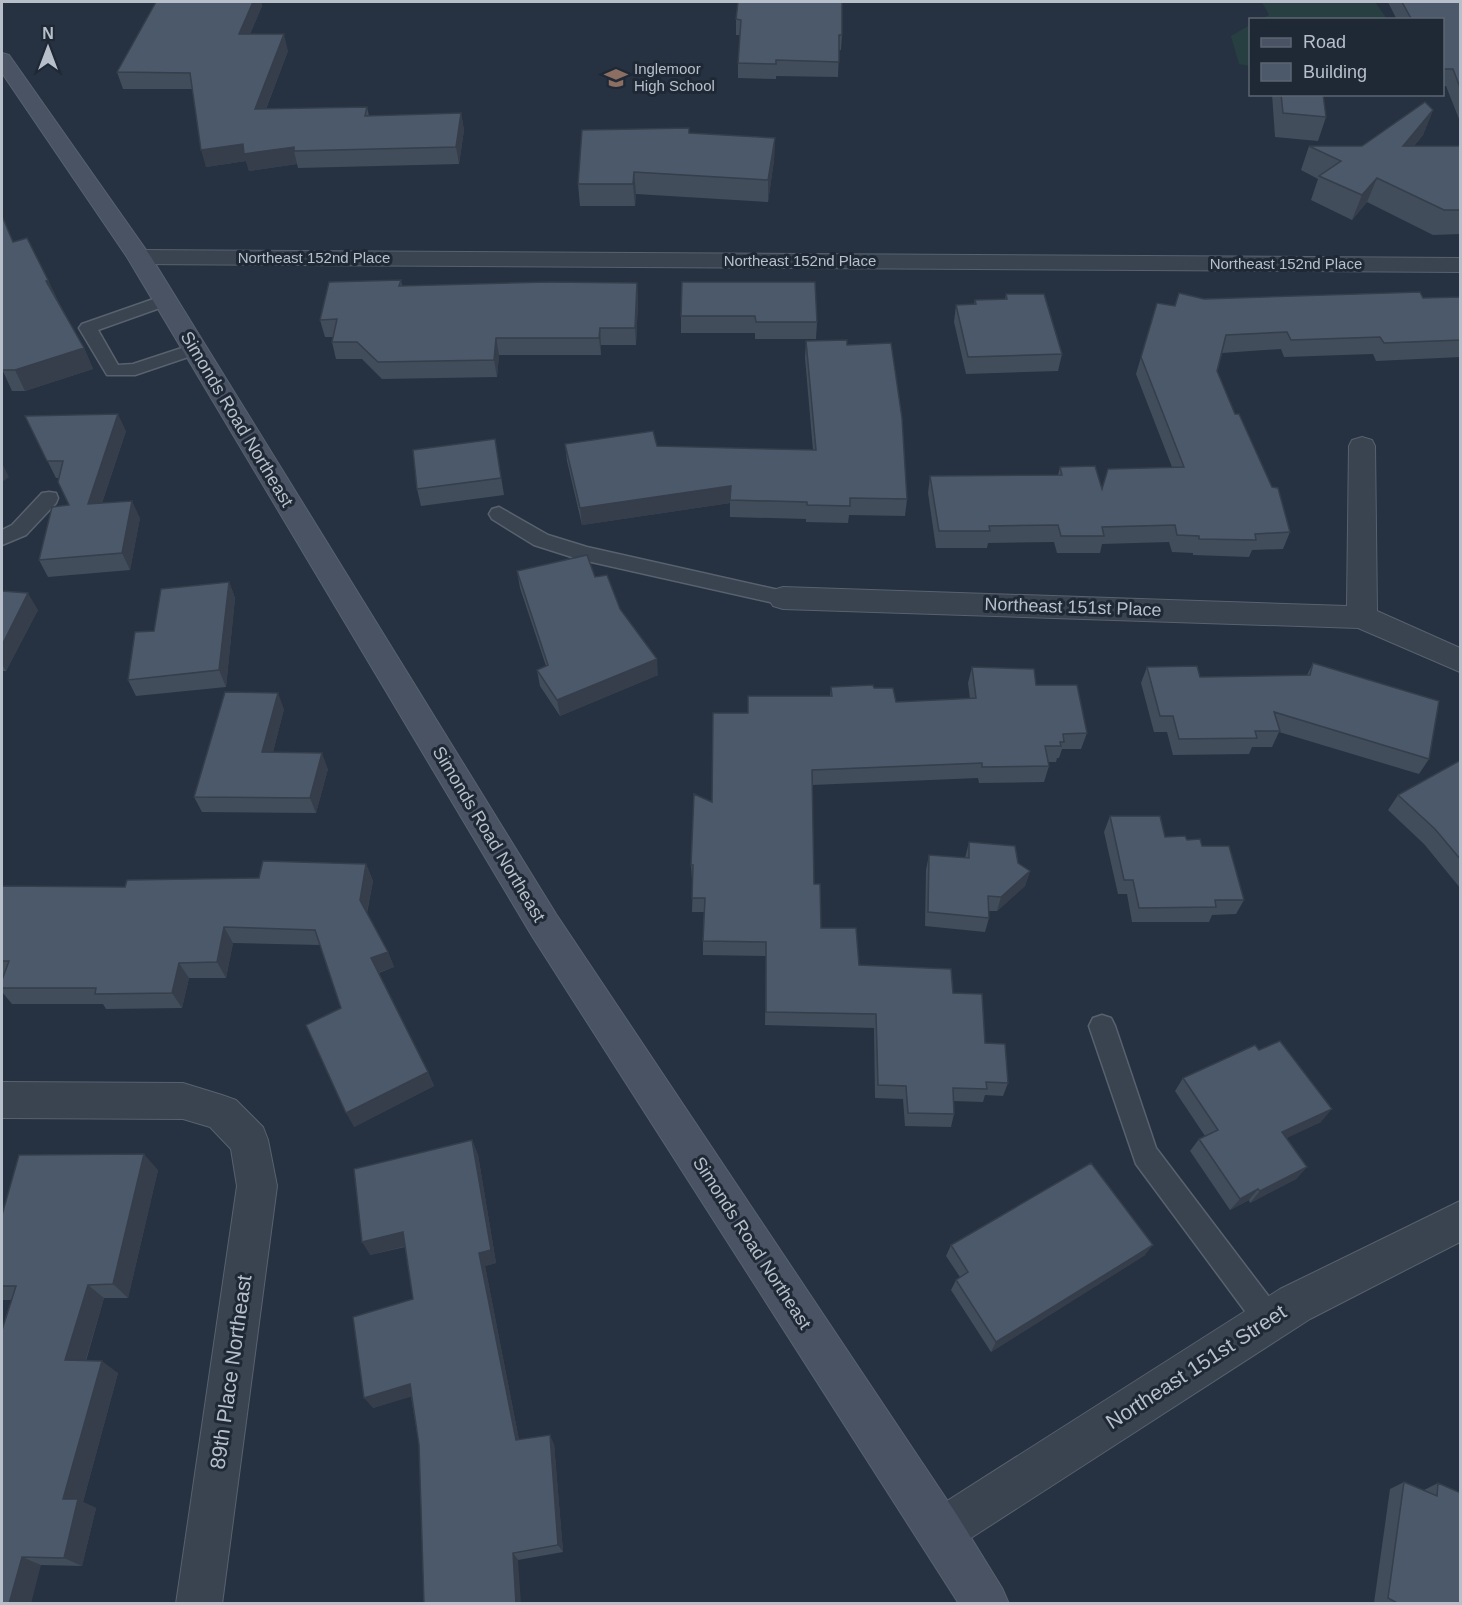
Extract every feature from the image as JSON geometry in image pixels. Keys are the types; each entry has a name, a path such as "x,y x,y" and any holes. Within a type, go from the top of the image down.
{"main road":[{"name":"Simonds Road Northeast","path":"2,59 139,257 544,925 986,1604"}],"street":[{"name":"Northeast 152nd Place","path":"139,257 1461,265"},
{"path":"1362,446 1362,617 1461,661"},
{"name":"Northeast 151st Place","path":"783,598 1362,617"},
{"name":"89th Place Northeast","path":"2,1100 183,1101 222,1113 249,1140 257,1186 198,1604"},
{"name":"Northeast 151st Street","path":"941,1532 1295,1304 1461,1221"}],"lane":[{"path":"165,300 88,328 113,371 135,369 194,349"},
{"path":"2,538 19,530 49,498"},
{"path":"499,514 541,540 585,554 783,598"},
{"path":"1102,1026 1145,1155 1269,1320"}],"green space":[{"path":"1262,2 1375,2 1386,18 1263,18 1269,15"},
{"path":"1249,26 1249,66 1239,64 1231,36"}],"building":[{"path":"156,2 253,2 239,34 284,34 255,109 367,107 365,116 461,113 456,147 294,151 294,147 244,154 243,144 201,150 190,73 117,72"},
{"path":"738,2 842,2 839,62 776,60 776,64 738,63 741,20 736,19"},
{"path":"1402,2 1461,2 1461,90 1453,69 1444,69 1444,18 1411,18"},
{"path":"1281,96 1323,96 1326,117 1283,113"},
{"path":"1425,102 1433,110 1403,146 1459,146 1461,148 1461,210 1444,210 1377,178 1362,195 1319,176 1341,161 1309,146 1362,146"},
{"path":"689,128 689,133 775,138 768,180 634,172 633,184 578,184 582,130"},
{"path":"2,216 13,242 27,238 48,280 46,281 84,348 15,370 2,370"},
{"path":"401,280 399,286 550,282 637,283 635,328 600,328 599,338 496,338 494,360 378,362 357,342 332,342 337,319 320,320 329,282"},
{"path":"682,282 815,282 817,322 756,322 755,316 681,316"},
{"path":"1420,292 1423,298 1461,297 1461,340 1384,343 1380,337 1291,340 1287,332 1226,335 1217,371 1235,414 1239,414 1272,487 1278,488 1290,532 1255,534 1256,540 1199,539 1199,536 1177,535 1175,525 1102,527 1104,536 1061,536 1058,525 989,526 990,531 939,531 930,476 1062,475 1060,467 1095,466 1102,489 1108,469 1184,467 1141,357 1157,303 1175,306 1179,293 1204,299"},
{"path":"1006,294 1044,294 1062,354 968,357 956,305 976,304 975,300 1007,299"},
{"path":"847,340 847,345 891,343 902,418 907,499 850,498 850,506 807,505 807,502 730,500 731,486 580,508 565,444 653,431 657,446 816,450 806,341"},
{"path":"118,414 88,504 132,501 122,553 39,560 52,507 69,505 58,482 63,461 47,461 25,416"},
{"path":"495,439 501,478 417,489 413,450"},
{"path":"587,555 595,577 607,575 620,609 657,659 557,700 537,670 548,665 517,571"},
{"path":"229,582 219,670 128,680 135,632 154,631 161,589"},
{"path":"2,591 28,593 2,645"},
{"path":"1313,663 1439,701 1429,759 1274,712 1280,731 1255,731 1257,738 1179,739 1173,716 1160,716 1147,667 1197,666 1200,677 1310,675"},
{"path":"972,667 1034,669 1036,685 1077,685 1087,733 1063,734 1064,742 1060,742 1061,746 1045,746 1049,766 982,767 982,763 812,770 814,884 820,884 821,928 856,928 859,965 951,969 953,993 982,994 985,1043 1005,1044 1008,1083 986,1082 987,1089 953,1088 954,1114 908,1113 906,1086 878,1085 876,1014 766,1012 766,942 703,941 705,898 692,898 694,794 712,802 713,713 748,713 748,696 832,696 831,687 873,685 874,688 893,688 896,702 976,698"},
{"path":"225,692 278,693 262,752 322,753 310,798 194,797"},
{"path":"1461,760 1461,860 1435,829 1398,795"},
{"path":"1110,816 1160,816 1165,837 1185,836 1187,840 1200,839 1202,846 1229,846 1244,900 1215,900 1216,907 1139,908 1133,880 1124,880"},
{"path":"969,842 1015,846 1018,863 1030,871 1001,897 988,896 989,918 928,912 929,855 969,858"},
{"path":"263,861 366,864 360,900 388,952 371,958 428,1072 346,1113 306,1025 341,1008 315,930 224,927 217,962 179,963 172,993 95,994 96,988 2,988 2,980 9,961 2,961 2,886 125,887 127,880 259,878"},
{"path":"1280,1041 1332,1109 1282,1132 1307,1167 1240,1199 1199,1139 1218,1130 1183,1078 1255,1045 1259,1050"},
{"path":"472,1140 491,1250 479,1253 516,1440 550,1435 558,1545 513,1553 516,1604 424,1604 419,1445 410,1384 364,1398 353,1317 413,1299 403,1232 362,1242 354,1169"},
{"path":"144,1154 113,1284 88,1285 65,1360 102,1361 63,1499 78,1499 64,1558 22,1557 9,1604 2,1604 2,1330 16,1286 2,1286 2,1215 19,1155"},
{"path":"1091,1163 1153,1245 996,1342 956,1280 968,1272 951,1245"},
{"path":"1404,1482 1437,1496 1438,1483 1461,1493 1461,1604 1399,1604 1388,1598"}],"place":[{"name":"Inglemoor High School","path":"616,78"}]}
